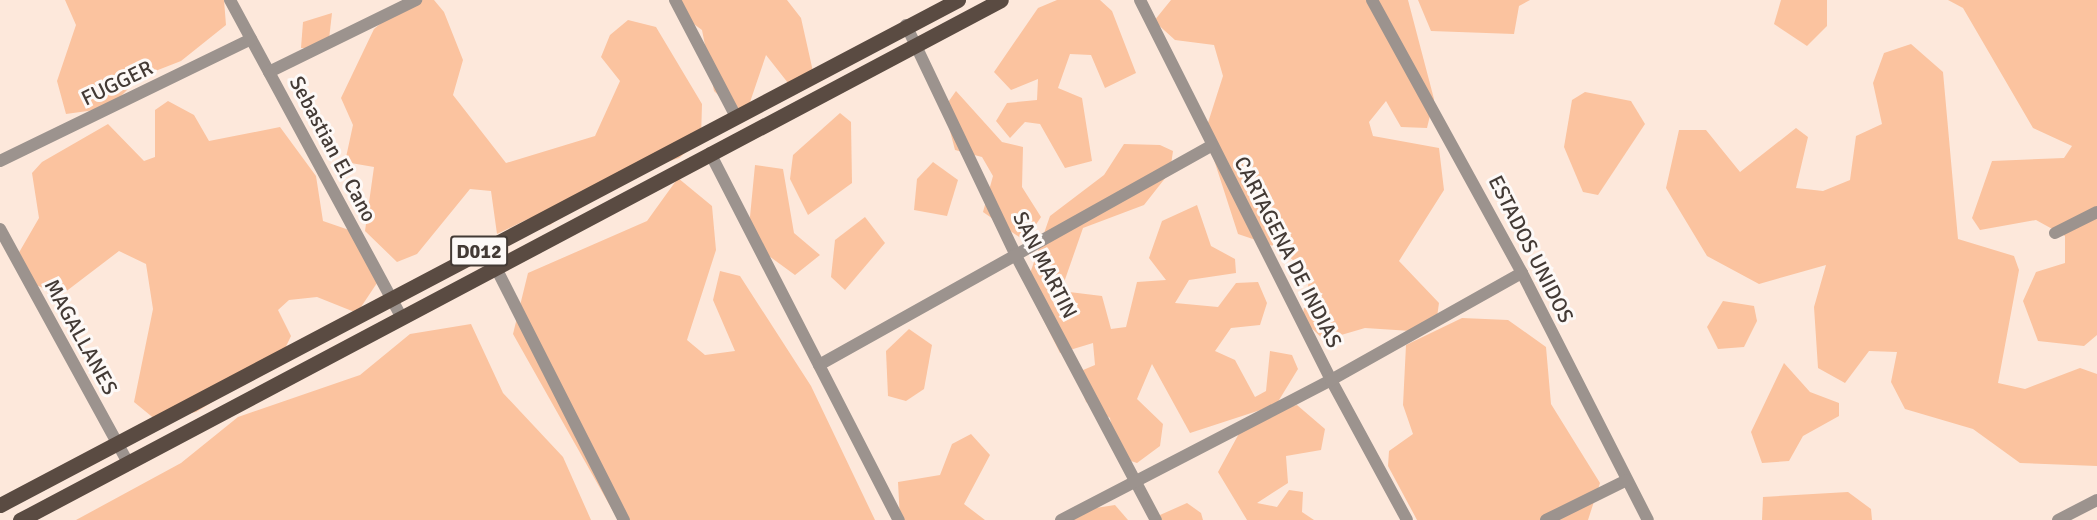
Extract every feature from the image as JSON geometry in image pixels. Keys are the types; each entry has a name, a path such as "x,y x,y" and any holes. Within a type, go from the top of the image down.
{"main road":[{"name":"D012","path":"0,505 735,115 958,0"},
{"name":"D012","path":"20,520 996,1"}],"street":[{"name":"Sebastian El Cano","path":"230,0 401,316"},
{"path":"269,72 416,0"},
{"path":"675,0 735,115"},
{"name":"CARTAGENA DE INDIAS","path":"1140,0 1331,380 1407,520"},
{"name":"ESTADOS UNIDOS","path":"1372,0 1522,273 1648,520"},
{"name":"SAN MARTIN","path":"906,25 1016,254 1156,520"},
{"name":"FUGGER","path":"0,161 251,39"},
{"path":"819,365 1212,145"},
{"path":"710,153 899,520"},
{"path":"2055,233 2097,212"},
{"name":"MAGALLANES","path":"0,229 128,463"},
{"path":"495,266 624,520"},
{"path":"1061,520 1331,380 1522,273"},
{"path":"1546,520 1627,480"},
{"path":"2058,520 2097,500"}],"shaded area":[{"path":"65,0 224,0 226,25 181,61 140,77 109,108 66,114 57,81 76,25"},
{"path":"409,0 434,0 444,12 463,60 453,95 506,163 595,136 620,81 601,57 610,35 628,20 656,27 702,104 701,139 679,158 610,180 550,225 530,218 497,234 491,191 470,189 417,254 397,262 365,231 374,167 345,162 353,125 341,98 374,29"},
{"path":"669,0 787,0 801,18 814,76 792,88 766,55 748,108 734,110 714,91 702,30 676,11"},
{"path":"1057,0 1100,0 1112,11 1136,73 1105,88 1091,55 1070,54 1058,88 1082,98 1092,161 1065,168 1040,124 1025,122 1010,138 996,121 1007,103 1037,100 1038,79 1011,90 994,72 1038,8"},
{"path":"1171,0 1408,0 1434,99 1427,128 1401,127 1386,101 1369,122 1373,136 1439,148 1444,190 1399,261 1439,303 1437,317 1411,331 1365,328 1324,340 1302,319 1310,275 1279,248 1238,234 1205,132 1223,76 1214,45 1175,40 1154,21"},
{"path":"1418,0 1530,0 1519,6 1514,34 1431,31"},
{"path":"1781,0 1827,0 1827,26 1807,46 1774,24"},
{"path":"1948,0 2097,0 2097,335 2084,346 2038,341 2023,301 2036,272 2065,263 2065,236 2036,220 1980,230 1972,218 1992,161 2064,158 2072,146 2033,128 1963,8"},
{"path":"332,13 328,48 301,48 303,22"},
{"path":"1911,44 1943,72 1958,239 2014,256 2019,270 1998,383 2025,389 2080,368 2097,374 2097,466 2020,463 1973,429 1905,409 1891,382 1897,352 1869,351 1845,383 1818,368 1814,307 1826,265 1759,284 1707,256 1666,188 1679,130 1706,130 1740,172 1796,128 1808,137 1796,188 1823,191 1850,180 1856,136 1882,124 1873,83 1884,53"},
{"path":"956,91 1002,142 1023,147 1022,187 1041,217 1025,241 983,212 993,176 982,157 955,150 944,108"},
{"path":"1585,92 1631,101 1645,124 1598,195 1583,192 1564,147 1572,100"},
{"path":"168,101 194,115 209,141 280,127 316,176 323,221 352,231 379,280 357,313 317,297 289,300 278,310 291,336 279,361 196,412 156,420 134,402 153,309 146,264 119,251 60,296 32,283 17,256 39,218 32,173 42,162 108,124 144,161 155,157 155,110"},
{"path":"840,113 851,122 852,183 808,215 790,179 793,155"},
{"path":"1124,144 1160,145 1173,151 1170,172 1144,205 1083,228 1061,291 1102,296 1111,329 1126,327 1137,282 1166,280 1149,258 1162,221 1197,205 1211,246 1235,259 1236,273 1189,280 1175,303 1218,307 1236,283 1258,282 1267,303 1260,325 1231,328 1215,351 1235,360 1255,397 1266,391 1270,351 1292,355 1298,369 1276,405 1190,433 1152,364 1137,399 1163,424 1160,446 1137,463 1116,456 1110,418 1086,402 1076,373 1095,365 1093,343 1060,353 1026,285 1050,216 1104,175"},
{"path":"933,162 958,180 947,216 914,210 917,179"},
{"path":"755,165 783,169 794,233 820,255 795,275 758,248 749,227"},
{"path":"678,178 712,206 716,250 687,340 705,355 735,351 713,300 720,271 740,276 811,386 875,520 618,520 513,334 528,273 647,221"},
{"path":"865,217 885,243 845,290 831,277 835,240"},
{"path":"1723,301 1754,306 1757,321 1744,347 1718,349 1707,327"},
{"path":"1462,318 1508,320 1546,347 1551,404 1600,483 1588,520 1417,520 1388,466 1389,451 1413,434 1403,405 1406,345"},
{"path":"471,324 503,393 563,457 591,520 76,520 181,463 238,417 360,375 410,334"},
{"path":"909,329 932,345 924,389 906,401 888,396 886,351"},
{"path":"1784,363 1810,392 1839,403 1839,416 1803,436 1789,461 1762,463 1751,432"},
{"path":"1297,405 1325,429 1321,450 1286,456 1288,483 1257,503 1277,507 1289,490 1303,492 1302,512 1314,520 1247,520 1218,472 1248,417"},
{"path":"971,434 990,455 964,504 985,520 900,520 898,482 940,475 952,444"},
{"path":"1848,492 1871,509 1872,520 1762,520 1763,497"},
{"path":"1187,503 1201,513 1203,520 1161,520 1160,515"},
{"path":"1115,505 1128,520 1061,520 1076,511"}]}
